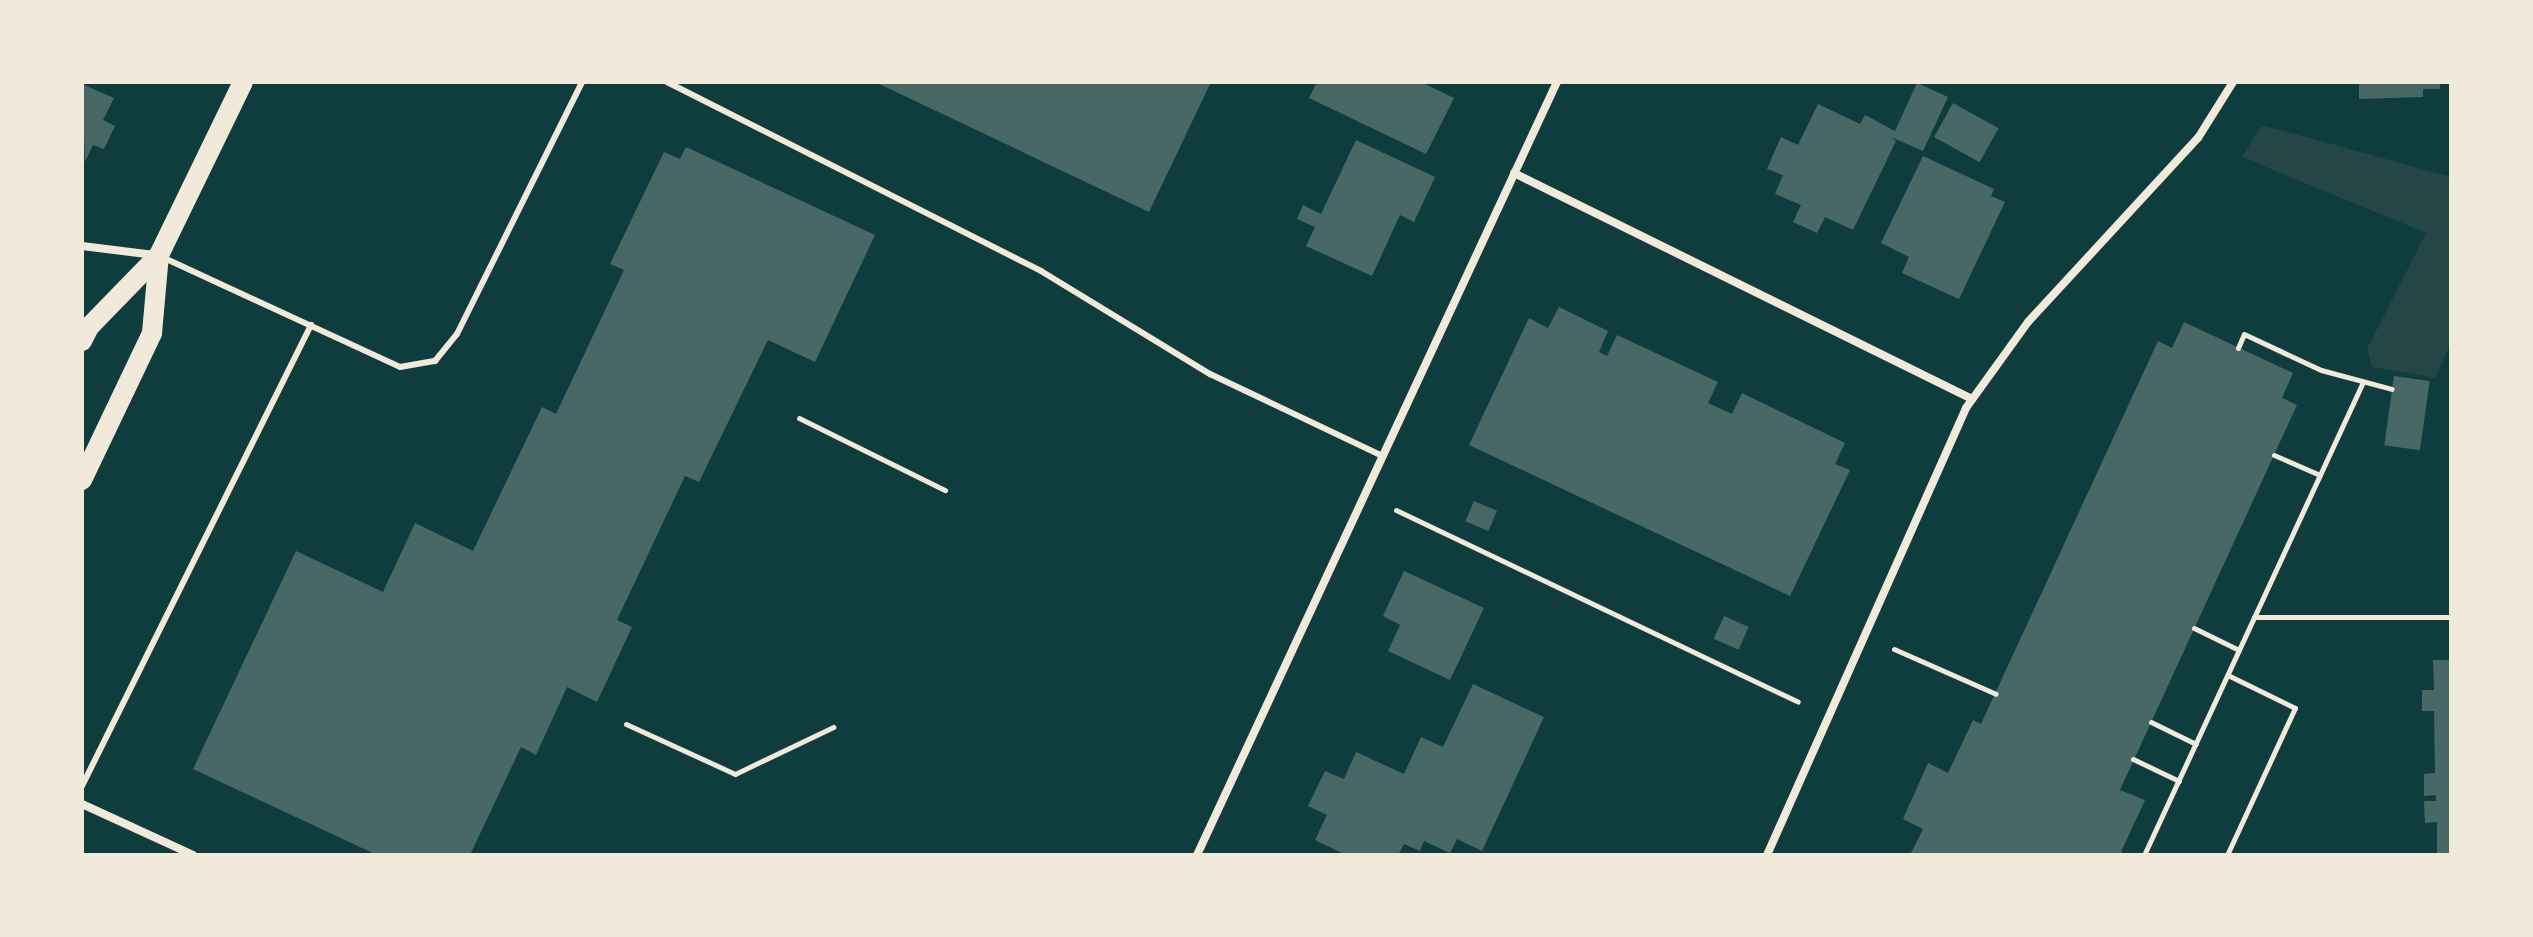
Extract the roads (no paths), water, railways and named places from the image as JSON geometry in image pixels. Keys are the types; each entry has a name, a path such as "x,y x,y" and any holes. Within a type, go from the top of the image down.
{"main road":[{"path":"82,341 89,327 159,255 243,82"},
{"path":"82,480 152,333 159,255"}],"street":[{"path":"1197,855 1557,82"},
{"path":"1767,855 1972,399 2028,322 2198,138 2233,82"},
{"path":"1514,173 1972,399"},
{"path":"82,246 159,255"},
{"path":"82,804 193,855"}],"lane":[{"path":"159,255 400,367 418,367 441,355 582,82"},
{"path":"667,82 1041,271 1210,374 1383,456"},
{"path":"82,786 311,325"}]}
